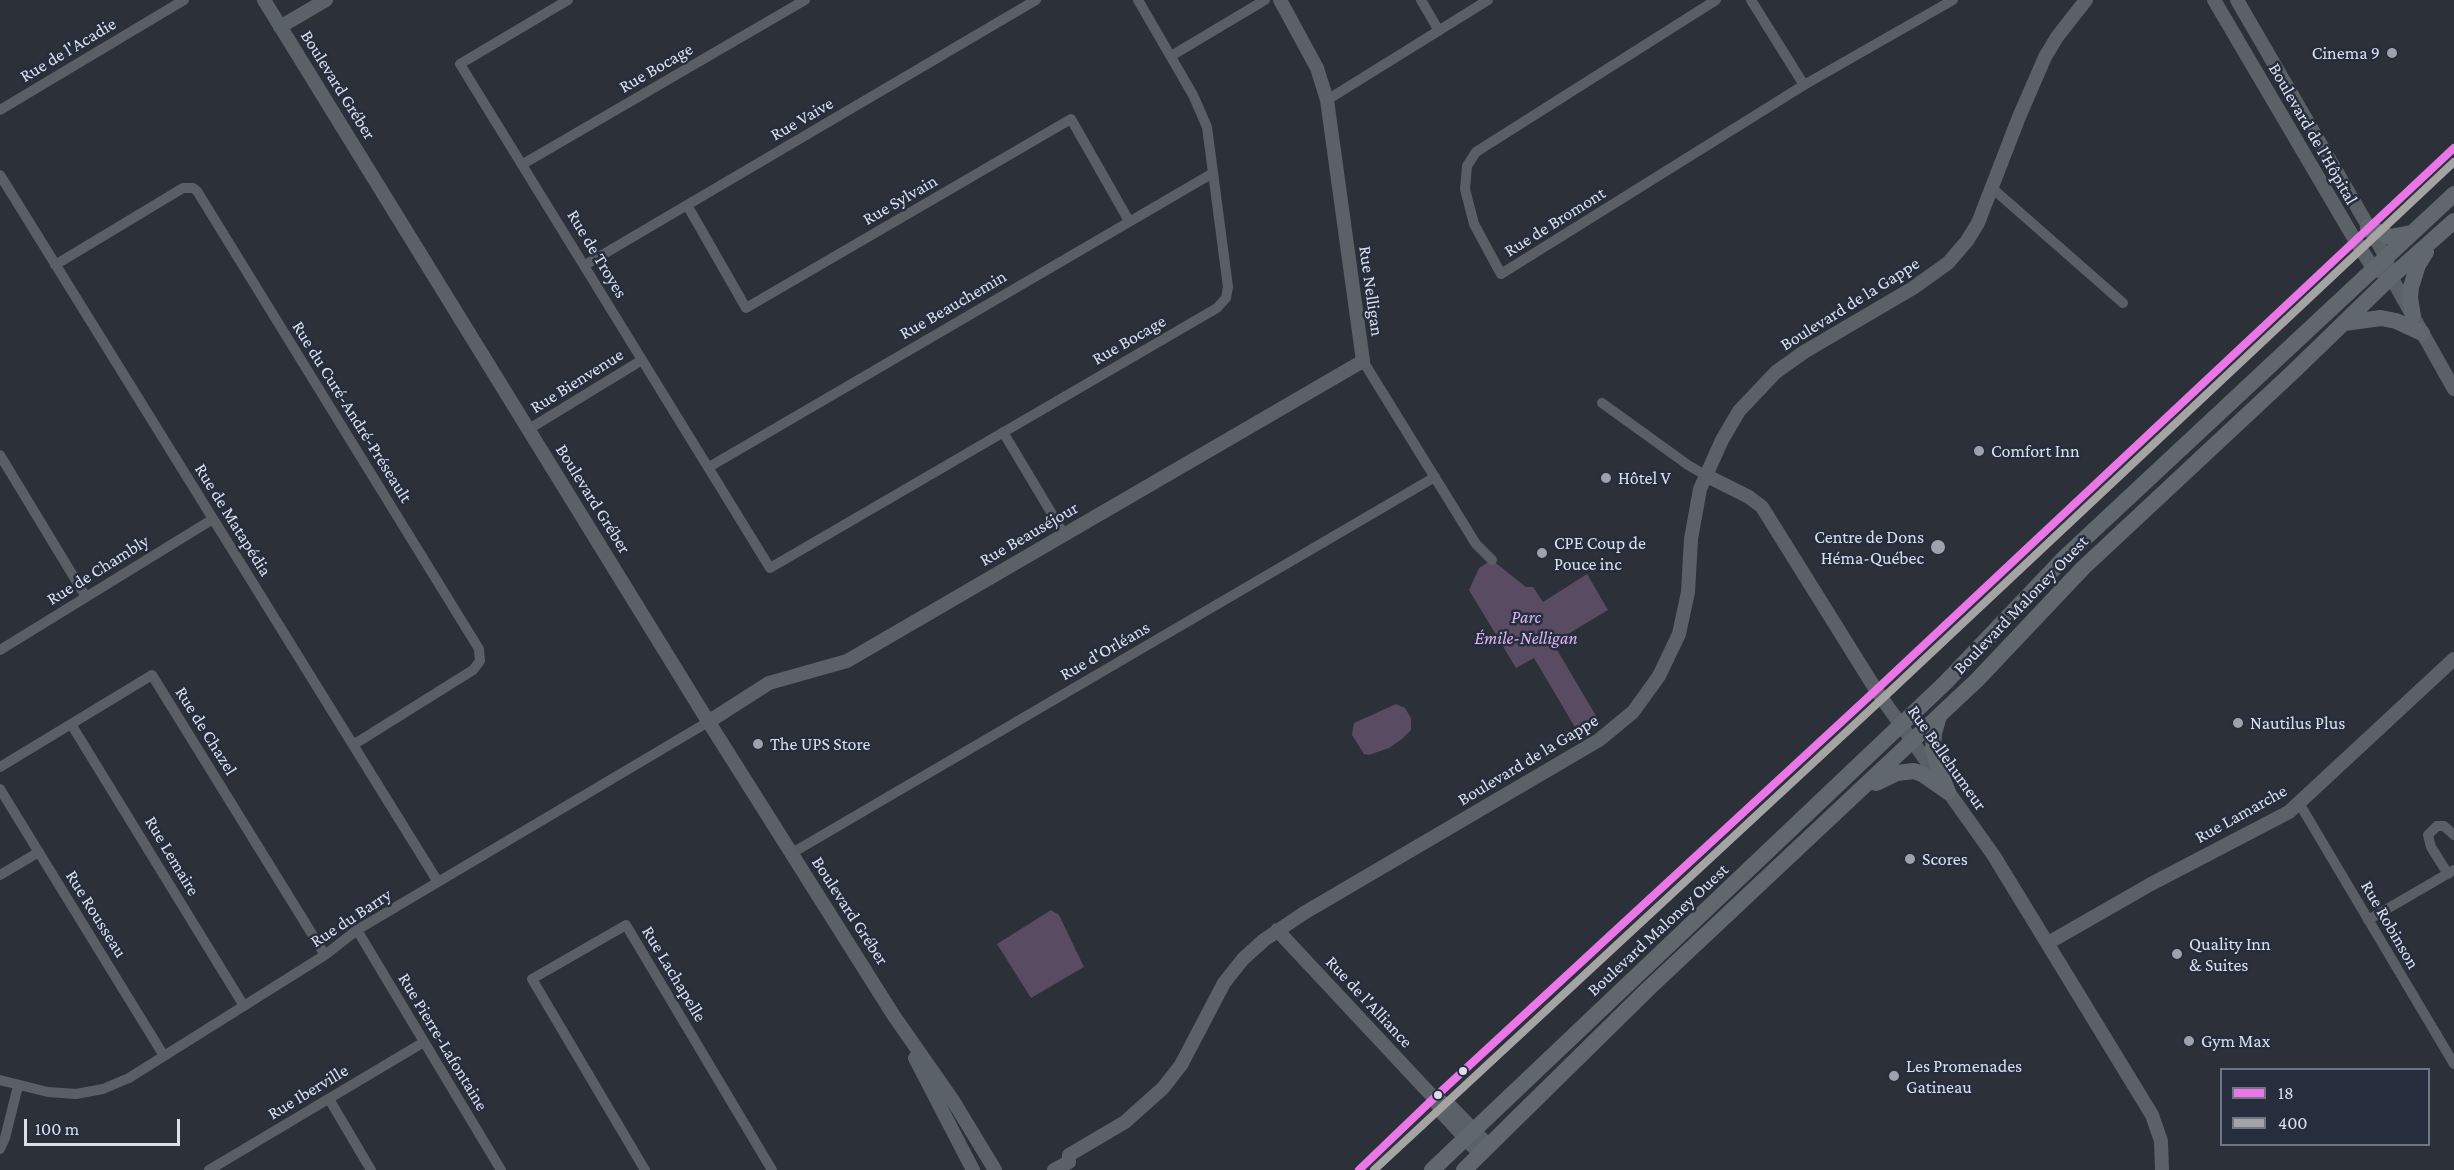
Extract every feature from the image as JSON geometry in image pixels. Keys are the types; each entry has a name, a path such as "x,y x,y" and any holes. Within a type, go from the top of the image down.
{"main road":[{"name":"Boulevard Maloney Ouest","path":"1432,1170 1901,725 1981,646 2065,556 2454,194"},
{"name":"Boulevard Maloney Ouest","path":"1464,1170 1648,989 1977,680 2071,580 2391,277 2454,221"},
{"path":"2368,227 2390,237 2399,237 2412,232"},
{"path":"2414,316 2410,298 2414,277 2418,264 2435,238"},
{"path":"2343,324 2381,318 2396,321 2422,333"},
{"path":"2152,476 2166,491"},
{"path":"1939,716 1934,733 1933,749 1938,770 1948,792"},
{"path":"1856,793 1886,777 1907,770 1922,774 1948,792"}],"street":[{"name":"Rue de l'Acadie","path":"0,110 184,0"},
{"name":"Boulevard Gréber","path":"264,0 708,722 894,1016 952,1098 995,1170"},
{"path":"280,27 326,0"},
{"name":"Rue de Troyes","path":"568,0 548,5 460,64 770,568"},
{"name":"Rue Bocage","path":"523,164 805,0"},
{"name":"Rue Vaive","path":"585,265 1036,0"},
{"name":"Rue Bocage","path":"770,568 1223,304 1228,287 1214,173 1203,115 1138,0"},
{"path":"1171,56 1265,0"},
{"name":"Rue Nelligan","path":"1280,0 1317,68 1327,100 1363,361 1476,544 1492,560"},
{"path":"1421,0 1439,31"},
{"path":"1327,100 1488,0"},
{"name":"Rue de Bromont","path":"1716,0 1476,152 1467,166 1465,189 1474,224 1501,274 1804,86 1953,0"},
{"path":"1751,0 1804,86"},
{"name":"Boulevard de la Gappe","path":"1054,1170 1069,1162 1070,1155 1125,1122 1163,1088 1181,1065 1224,983 1253,949 1277,930 1599,740 1633,712 1659,676 1679,634 1688,592 1693,524 1705,475 1739,411 1761,386 1804,352 1913,288 1948,263 1967,241 1978,223 2045,57 2056,37 2086,0"},
{"name":"Boulevard de l'Hôpital","path":"2214,0 2373,268"},
{"name":"Boulevard de l'Hôpital","path":"2237,0 2386,256 2391,277 2450,378 2454,389"},
{"name":"Rue Sylvain","path":"687,205 746,308 1071,119 1129,221"},
{"name":"Rue Beauchemin","path":"709,467 1214,173"},
{"name":"Rue de Matapédia","path":"0,175 438,882"},
{"name":"Rue du Curé-André-Préseault","path":"55,265 183,188 194,188 197,191 479,649 480,661 473,670 353,745"},
{"path":"1992,188 2123,303"},
{"path":"2373,268 2391,277"},
{"name":"Rue Bienvenue","path":"529,429 642,360"},
{"name":"Rue Beauséjour","path":"708,722 769,682 848,661 1363,361"},
{"name":"Rue Bellehumeur","path":"1602,403 1688,465 1749,497 1762,507 1876,690 1994,856 2152,1115 2161,1140 2162,1170"},
{"path":"1003,432 1064,534"},
{"path":"1,457 86,597"},
{"name":"Rue d'Orléans","path":"792,853 1435,477"},
{"name":"Rue de Chambly","path":"0,650 213,519"},
{"name":"Rue Lamarche","path":"2048,943 2151,884 2289,812 2454,659"},
{"name":"Rue de Chazel","path":"0,767 152,675 325,955"},
{"name":"Rue du Barry","path":"0,1080 18,1086 62,1094 89,1093 129,1078 325,955 357,930 708,722"},
{"name":"Rue Lemaire","path":"71,724 244,1006"},
{"name":"Rue Rousseau","path":"0,789 164,1056"},
{"name":"Rue Robinson","path":"2299,803 2454,1064"},
{"path":"2368,920 2451,872 2431,847 2428,836 2437,826 2444,826 2454,835"},
{"path":"0,875 39,852"},
{"name":"Rue Lachapelle","path":"645,1170 532,979 626,925 772,1170"},
{"name":"Rue Pierre-Lafontaine","path":"357,930 501,1170"},
{"name":"Rue de l'Alliance","path":"1277,930 1434,1098 1443,1114 1484,1150"},
{"name":"Boulevard Gréber","path":"894,1016 973,1170"},
{"name":"Rue Iberville","path":"209,1170 424,1042"},
{"path":"0,1149 18,1086"},
{"path":"328,1099 371,1170"}],"green space":[{"name":"Parc Émile-Nelligan","path":"1492,560 1526,587 1533,587 1543,602 1587,574 1608,610 1553,643 1599,721 1579,734 1534,658 1516,668 1469,590 1479,568"},
{"path":"1396,704 1405,708 1411,718 1411,730 1389,748 1369,755 1364,754 1352,735 1354,723"},
{"path":"1051,910 1059,915 1084,967 1031,998 997,944"}],"transit line":[{"name":"18","path":"1359,1170 1876,690 2454,148"},
{"name":"400","path":"1374,1170 1883,698 2454,162"}],"place":[{"name":"Cinema 9","path":"2392,53"},
{"name":"Comfort Inn","path":"1979,451"},
{"name":"Hôtel V","path":"1606,478"},
{"name":"Centre de Dons Héma-Québec","path":"1938,547"},
{"name":"CPE Coup de Pouce inc","path":"1542,553"},
{"name":"Nautilus Plus","path":"2238,723"},
{"name":"The UPS Store","path":"758,744"},
{"name":"Scores","path":"1910,859"},
{"name":"Quality Inn & Suites","path":"2177,954"},
{"name":"Gym Max","path":"2189,1041"},
{"name":"Les Promenades Gatineau","path":"1894,1076"}]}
